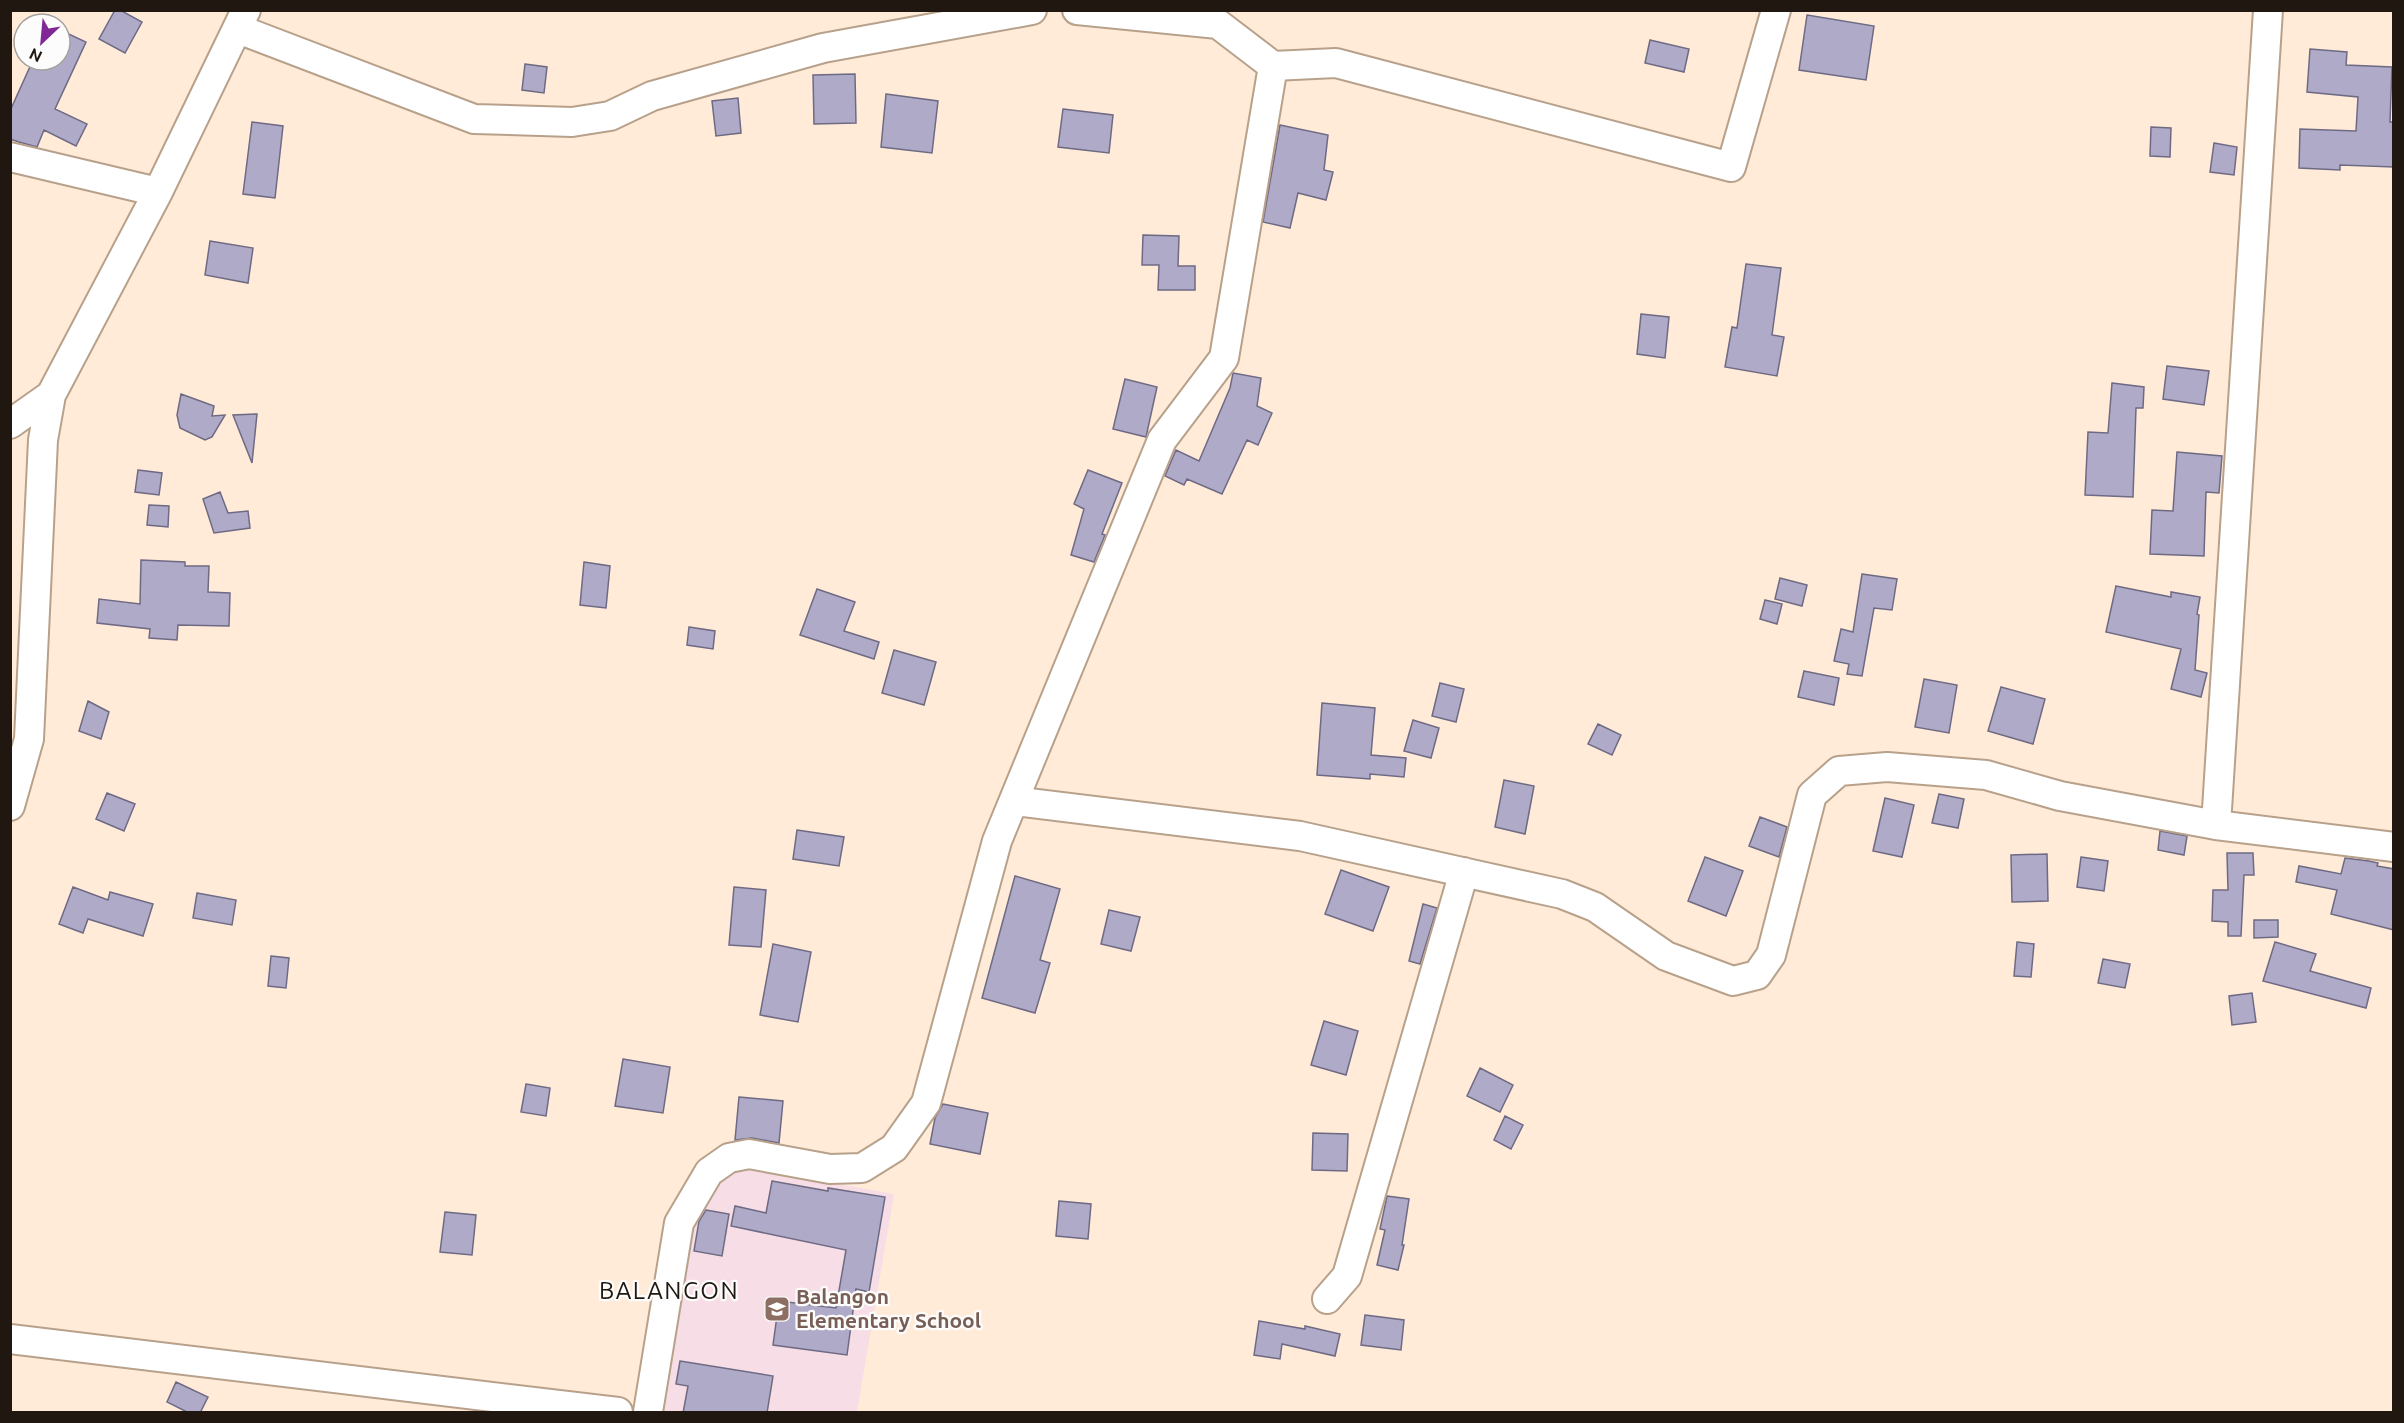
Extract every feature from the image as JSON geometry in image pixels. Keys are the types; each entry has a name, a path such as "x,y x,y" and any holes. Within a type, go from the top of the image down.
{"street":[{"path":"10,806 29,739 44,440 51,395 158,192 242,20 474,119 572,122 610,116 652,96 823,48 1032,10"},
{"path":"1077,10 1218,24 1273,66 1336,63 1731,167 1776,10"},
{"path":"2216,825 2268,10"},
{"path":"648,1413 679,1223 709,1172 729,1158 748,1154 830,1169 862,1168 894,1148 926,1103 997,840 1162,440 1224,358 1273,66"},
{"path":"10,157 158,192"},
{"path":"10,424 51,395"},
{"path":"1014,801 1300,836 1562,894 1595,907 1666,956 1733,981 1757,975 1771,955 1812,795 1839,771 1887,766 1986,775 2060,796 2216,825 2394,847"},
{"path":"1327,1299 1347,1276 1464,872"},
{"path":"10,1339 618,1413"}],"shaded area":[{"name":"Balangon Elementary School","path":"731,1165 894,1194 857,1412 659,1412 698,1205"}],"building":[{"path":"115,10 120,10 142,22 125,53 99,39"},
{"path":"1807,15 1874,26 1866,80 1799,70"},
{"path":"72,36 86,42 55,109 87,124 76,146 44,130 37,147 10,139 10,111 28,72 72,72"},
{"path":"1650,40 1689,49 1684,72 1645,63"},
{"path":"2310,49 2347,52 2346,65 2392,67 2390,122 2394,122 2394,167 2340,165 2340,170 2299,168 2300,129 2356,131 2358,97 2307,92"},
{"path":"525,64 547,67 544,93 522,90"},
{"path":"855,74 856,123 814,124 813,75"},
{"path":"886,94 938,101 932,153 881,147"},
{"path":"738,98 741,133 716,136 712,101"},
{"path":"1063,109 1113,115 1109,153 1058,147"},
{"path":"252,122 283,126 275,198 243,194"},
{"path":"1280,125 1328,135 1324,170 1333,172 1326,200 1298,193 1290,228 1263,222"},
{"path":"2151,127 2171,128 2170,157 2150,156"},
{"path":"2214,143 2237,147 2234,175 2210,172"},
{"path":"1143,235 1179,236 1178,266 1195,266 1195,290 1158,290 1159,265 1142,265"},
{"path":"210,241 253,248 248,283 205,275"},
{"path":"1746,264 1781,268 1772,335 1784,337 1777,376 1725,367 1732,327 1737,328"},
{"path":"1641,314 1669,317 1665,358 1637,354"},
{"path":"2167,366 2209,371 2204,405 2163,399"},
{"path":"1233,373 1261,378 1257,406 1272,413 1258,445 1247,440 1222,494 1187,479 1184,485 1165,476 1176,450 1199,461 1230,388"},
{"path":"1125,379 1157,387 1146,437 1113,429"},
{"path":"2112,383 2144,387 2143,408 2136,408 2133,497 2085,495 2088,432 2108,433"},
{"path":"181,394 214,406 212,416 225,415 212,437 205,440 180,428 177,415"},
{"path":"257,414 252,463 233,415"},
{"path":"2177,452 2222,456 2219,493 2206,492 2204,556 2150,554 2152,510 2173,511"},
{"path":"138,470 162,473 159,495 135,492"},
{"path":"1088,470 1122,483 1102,534 1105,535 1094,562 1071,555 1084,509 1074,504"},
{"path":"220,492 228,513 248,511 250,528 214,533 203,499"},
{"path":"149,505 169,506 168,527 147,525"},
{"path":"141,560 185,562 185,566 209,566 208,592 230,593 229,626 178,625 177,640 149,638 150,629 97,623 99,599 140,604"},
{"path":"584,562 610,566 606,608 580,605"},
{"path":"1862,574 1897,579 1892,610 1874,608 1862,676 1847,674 1849,664 1834,661 1841,629 1853,632"},
{"path":"1780,578 1807,585 1802,606 1775,599"},
{"path":"2116,586 2171,597 2171,592 2200,597 2197,614 2199,615 2195,670 2207,673 2201,697 2171,689 2181,649 2106,632"},
{"path":"817,589 855,602 844,631 879,642 874,659 800,635"},
{"path":"1765,600 1782,604 1777,624 1760,619"},
{"path":"689,627 715,631 713,649 687,645"},
{"path":"894,650 936,662 924,705 882,693"},
{"path":"1804,671 1839,678 1834,705 1798,697"},
{"path":"1924,679 1957,685 1949,733 1915,727"},
{"path":"1440,683 1464,689 1456,722 1432,716"},
{"path":"2001,687 2045,699 2033,744 1988,731"},
{"path":"88,701 109,712 101,739 79,731"},
{"path":"1322,703 1375,708 1371,755 1406,758 1404,777 1370,774 1370,779 1317,775"},
{"path":"1413,720 1439,728 1431,758 1404,751"},
{"path":"1598,724 1621,735 1612,755 1588,744"},
{"path":"1504,780 1534,786 1525,834 1495,827"},
{"path":"107,793 135,804 124,831 96,819"},
{"path":"1939,794 1964,799 1958,828 1932,823"},
{"path":"1885,798 1914,805 1902,857 1873,851"},
{"path":"1760,817 1787,827 1779,857 1749,846"},
{"path":"797,830 844,837 839,866 793,859"},
{"path":"2160,831 2187,836 2184,855 2158,850"},
{"path":"2227,853 2253,853 2254,875 2244,875 2241,936 2228,936 2228,922 2212,921 2213,890 2228,890"},
{"path":"2047,854 2048,901 2012,902 2011,855"},
{"path":"1705,857 1743,871 1726,916 1688,901"},
{"path":"2081,857 2108,861 2104,891 2077,887"},
{"path":"2345,858 2378,863 2377,866 2394,869 2394,930 2331,914 2337,890 2296,882 2299,866 2341,874"},
{"path":"1341,870 1389,887 1373,931 1325,914"},
{"path":"1015,876 1060,889 1040,960 1050,963 1035,1013 982,998"},
{"path":"73,887 108,900 110,892 153,904 143,936 88,919 83,933 59,924"},
{"path":"734,887 766,890 761,947 729,945"},
{"path":"197,893 236,900 232,925 193,918"},
{"path":"1423,904 1437,908 1420,964 1409,961"},
{"path":"1109,910 1140,917 1131,951 1101,944"},
{"path":"2254,920 2278,920 2278,937 2254,938"},
{"path":"2017,942 2034,944 2031,977 2014,976"},
{"path":"2275,942 2316,954 2310,971 2371,988 2366,1008 2263,981"},
{"path":"773,944 811,952 798,1022 760,1015"},
{"path":"271,956 289,958 286,988 268,986"},
{"path":"2103,959 2130,964 2125,988 2098,983"},
{"path":"2252,993 2256,1022 2232,1025 2229,996"},
{"path":"1324,1021 1358,1031 1346,1075 1311,1065"},
{"path":"623,1059 670,1067 663,1113 615,1106"},
{"path":"1480,1068 1513,1085 1500,1112 1467,1096"},
{"path":"526,1084 550,1088 546,1116 521,1112"},
{"path":"739,1097 783,1101 779,1143 752,1138 735,1140"},
{"path":"943,1104 988,1113 980,1154 930,1144 935,1118"},
{"path":"1505,1116 1523,1125 1511,1149 1494,1140"},
{"path":"1313,1133 1348,1134 1347,1171 1312,1170"},
{"path":"772,1181 828,1191 828,1188 885,1197 869,1292 856,1289 847,1355 773,1345 779,1301 836,1308 846,1250 731,1226 735,1206 766,1213"},
{"path":"1387,1196 1409,1199 1402,1245 1404,1245 1398,1270 1377,1265 1385,1230 1380,1229"},
{"path":"1059,1201 1091,1204 1088,1239 1056,1236"},
{"path":"706,1210 729,1214 722,1256 694,1251 699,1221"},
{"path":"445,1212 476,1215 472,1255 440,1252"},
{"path":"1365,1315 1404,1320 1401,1350 1361,1345"},
{"path":"1259,1321 1305,1329 1305,1326 1340,1334 1335,1356 1282,1344 1280,1359 1254,1355"},
{"path":"680,1361 773,1376 767,1413 683,1413 688,1386 676,1384"},
{"path":"176,1382 208,1397 200,1413 189,1413 167,1402"}],"place":[{"name":"Balangon Elementary School","path":"777,1309"}],"district":[{"name":"BALANGON","path":"669,1291"}]}
